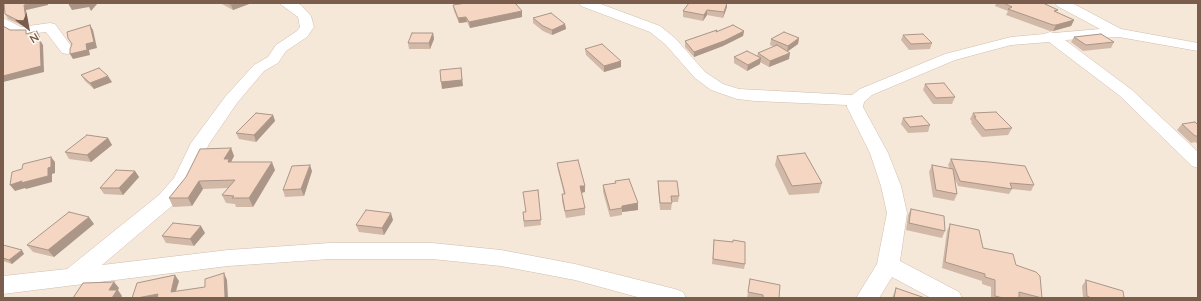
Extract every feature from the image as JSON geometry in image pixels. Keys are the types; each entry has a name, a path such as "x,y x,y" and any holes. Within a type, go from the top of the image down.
{"street":[{"path":"73,276 166,200 182,181 200,143 231,100 259,68 273,60 281,48 302,34 307,27 304,16 296,8 286,3"},
{"path":"586,3 655,29 670,41 700,75 716,87 737,94 755,96 856,100 866,92 950,57 1011,41 1050,36 1119,33 1198,47"},
{"path":"1062,3 1119,33"},
{"path":"3,22 19,31 50,27 67,50"},
{"path":"1050,36 1126,92 1198,162"},
{"path":"856,100 855,107 879,152 891,186 897,214 888,265 868,298"},
{"path":"3,285 228,258 330,251 432,251 501,258 575,272 675,298"},
{"path":"888,265 951,298"}],"shaded area":[{"path":"3,3 1198,3 1198,298 3,298"}],"building":[{"path":"4,3 35,3 24,5 26,20 19,21 5,14"},
{"path":"466,3 514,3 522,11 469,22 466,17 458,18 453,5"},
{"path":"689,3 727,3 724,12 707,10 704,15 683,11"},
{"path":"1004,3 1043,3 1058,10 1054,11 1074,20 1053,25 1008,9 1012,7"},
{"path":"551,13 565,24 552,30 543,26 533,18"},
{"path":"90,25 94,42 86,44 87,50 70,54 72,44 68,38 67,32"},
{"path":"733,25 744,31 724,41 694,52 685,41 717,30 716,32"},
{"path":"3,26 10,30 26,30 26,34 37,31 36,40 40,40 41,66 3,76"},
{"path":"784,32 799,38 788,46 771,39"},
{"path":"412,33 433,33 429,43 408,43"},
{"path":"923,34 932,43 911,44 903,35"},
{"path":"1101,34 1114,42 1086,45 1074,37"},
{"path":"602,44 621,61 604,66 585,49"},
{"path":"777,45 790,53 770,61 758,53"},
{"path":"747,51 761,58 748,65 734,57"},
{"path":"99,68 108,76 90,83 81,75"},
{"path":"461,68 462,80 441,82 440,70"},
{"path":"944,83 955,97 936,98 925,84"},
{"path":"996,112 1012,128 985,130 974,117 976,117 973,113"},
{"path":"256,113 273,115 254,135 236,133"},
{"path":"922,116 930,125 910,127 903,118"},
{"path":"1195,122 1198,125 1198,136 1195,136 1182,124"},
{"path":"87,135 108,138 87,155 65,152"},
{"path":"231,148 224,159 229,159 228,162 272,162 249,198 232,198 234,196 222,195 235,180 199,181 188,198 169,198 186,177 200,149"},
{"path":"805,153 822,183 792,186 777,156"},
{"path":"51,157 51,167 48,168 48,176 10,185 12,172 22,169 23,164"},
{"path":"951,159 1025,166 1034,185 1010,183 1012,189 960,181"},
{"path":"578,160 585,186 580,186 585,208 565,211 562,194 565,194 557,163"},
{"path":"310,165 301,189 283,190 292,166"},
{"path":"932,165 953,169 957,194 936,190"},
{"path":"116,170 135,171 119,188 100,188"},
{"path":"629,179 638,203 610,210 603,185"},
{"path":"658,181 677,181 679,196 671,196 672,203 660,203"},
{"path":"538,190 541,220 524,221 523,212 526,212 523,192"},
{"path":"911,209 944,216 945,231 909,223"},
{"path":"366,210 391,213 382,228 356,225"},
{"path":"69,212 89,217 48,250 27,245"},
{"path":"173,223 201,226 190,239 162,236"},
{"path":"950,224 979,230 983,248 1013,254 1016,265 1036,272 1040,276 1042,298 1019,292 1019,298 1003,298 995,296 995,280 985,277 985,274 945,262"},
{"path":"714,240 733,242 733,240 745,242 745,264 713,259"},
{"path":"3,245 22,250 9,260 3,258"},
{"path":"224,273 225,298 157,298 158,294 132,298 137,283 175,275 171,292 205,287 205,279"},
{"path":"750,279 780,285 779,298 766,298 763,297 763,295 748,292"},
{"path":"1086,280 1123,291 1124,298 1091,298 1087,296"},
{"path":"114,282 109,290 117,290 112,298 73,298 83,283"},
{"path":"896,288 925,298 894,298"}]}
